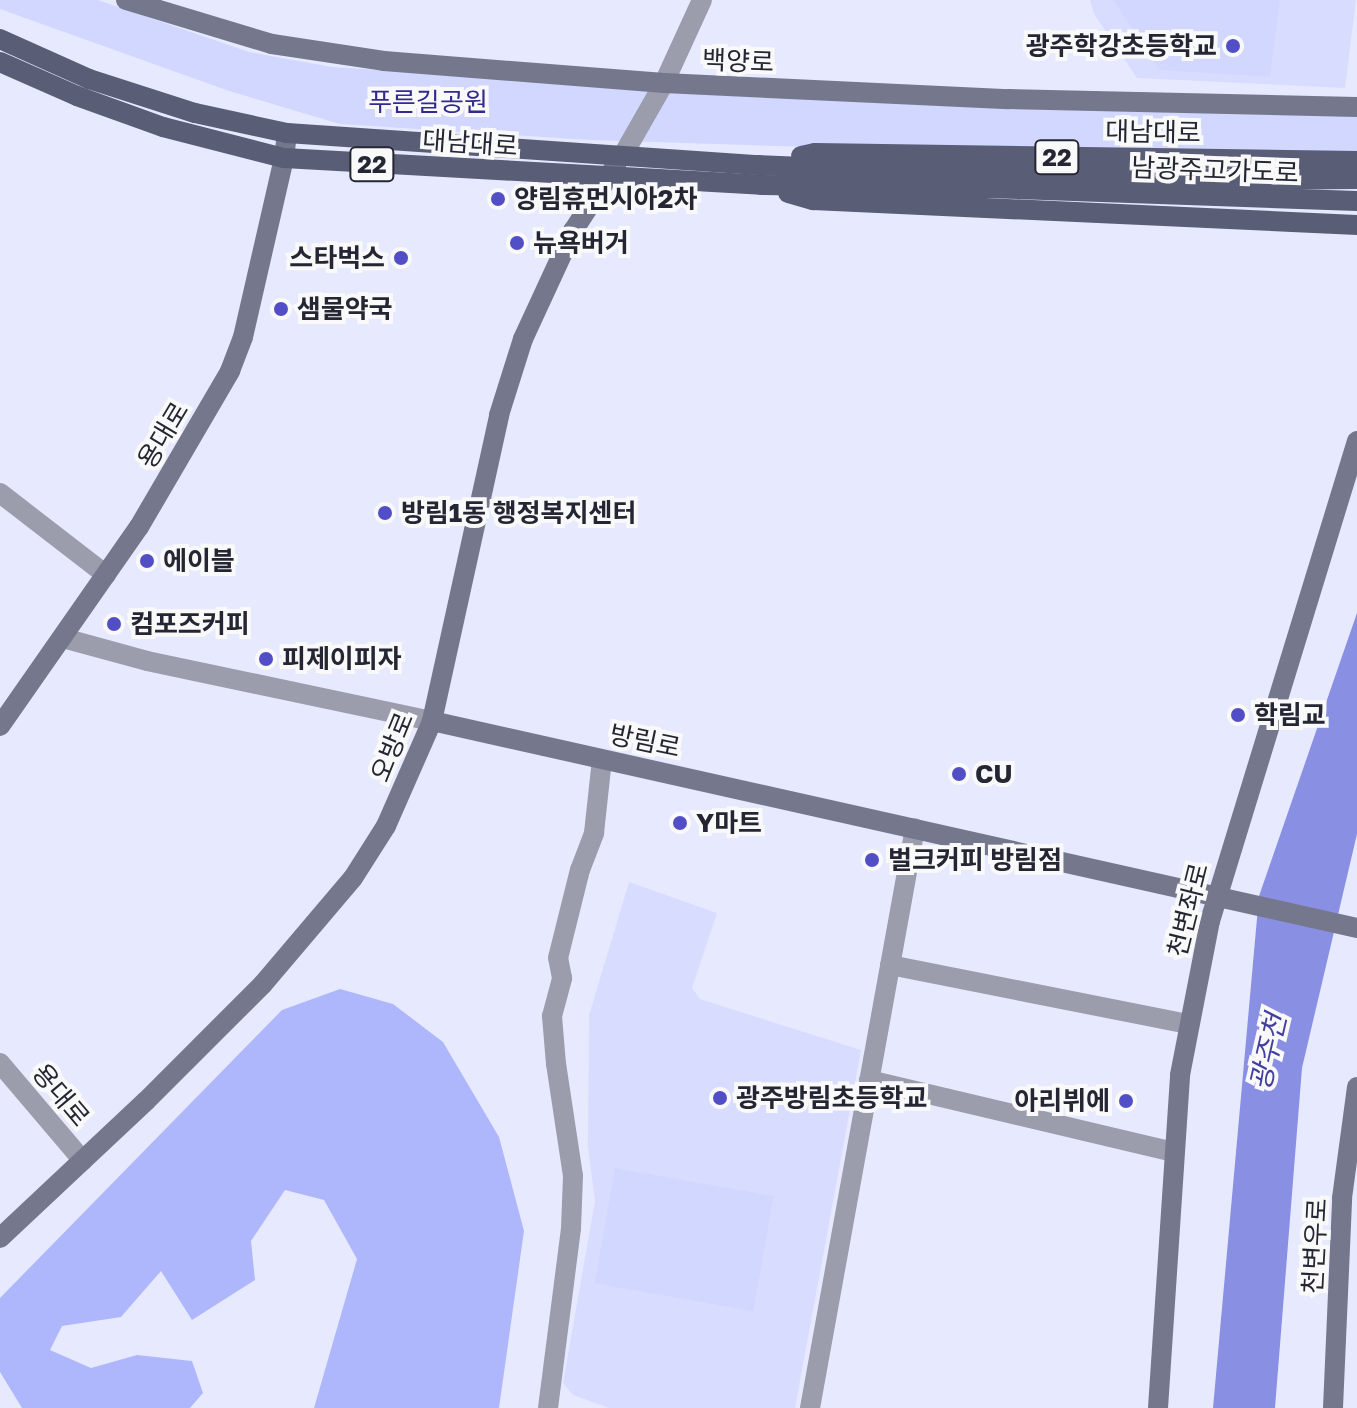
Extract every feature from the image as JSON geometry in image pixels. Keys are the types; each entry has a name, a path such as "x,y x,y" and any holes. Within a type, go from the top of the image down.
{"main road":[{"name":"대남대로","path":"0,39 89,79 195,113 287,133 623,155 760,175 813,200 1357,225"},
{"name":"대남대로","path":"0,62 77,96 163,127 284,158 607,178 760,175 1072,183"},
{"name":"대남대로","path":"760,175 815,153 1357,161"},
{"name":"남광주고가도로","path":"1072,183 1357,179"},
{"name":"남광주고가도로","path":"1072,183 1357,201"}],"street":[{"name":"백양로","path":"126,0 216,30 333,56 664,83 1009,99 1357,107"},
{"path":"623,155 664,83 702,0"},
{"name":"용대로","path":"0,726 152,507 230,371 243,337 287,133"},
{"name":"오방로","path":"0,1238 263,984 330,908 386,826 432,721 492,445 511,374 542,291 573,231 623,155"},
{"name":"천변좌로","path":"1158,1408 1174,1152 1189,1024 1217,894 1357,441"},
{"path":"0,494 106,575"},
{"name":"방림로","path":"63,638 147,661 1217,894 1357,928"},
{"path":"548,1408 571,1228 573,1176 552,1016 562,978 558,958 580,870 594,833 602,759"},
{"path":"810,1408 915,828"},
{"path":"890,965 1189,1024"},
{"name":"용대로","path":"0,1063 83,1161"},
{"path":"869,1080 1174,1152"},
{"name":"천변우로","path":"1333,1408 1342,1198 1357,1087"}],"shaded area":[{"name":"광주학강초등학교","path":"1090,0 1356,0 1345,88 1137,78 1094,14"},
{"name":"광주방림초등학교","path":"629,882 717,913 692,988 700,999 861,1050 795,1408 609,1408 573,1395 563,1383 595,1201 588,1147 589,1015"},
{"path":"340,989 393,1004 443,1042 499,1137 524,1231 499,1408 314,1408 357,1259 324,1200 285,1190 251,1241 255,1280 192,1320 161,1271 121,1317 62,1326 50,1350 91,1368 137,1355 192,1361 203,1393 190,1408 22,1408 0,1372 0,1298 282,1010"}],"green space":[{"name":"푸른길공원","path":"0,0 98,0 249,52 332,67 454,75 1357,107 1357,152 998,153 590,140 340,124 229,91 0,9"},
{"path":"1113,0 1280,0 1270,77 1160,70"},
{"path":"615,1168 774,1196 753,1311 595,1283"}],"water":[{"name":"광주천","path":"1357,613 1357,834 1302,1068 1275,1408 1213,1408 1259,896"}],"place":[{"name":"광주학강초등학교","path":"1233,46"},
{"name":"양림휴먼시아2차","path":"498,199"},
{"name":"뉴욕버거","path":"517,243"},
{"name":"스타벅스","path":"401,258"},
{"name":"샘물약국","path":"281,309"},
{"name":"방림1동 행정복지센터","path":"385,513"},
{"name":"에이블","path":"147,561"},
{"name":"컴포즈커피","path":"114,624"},
{"name":"피제이피자","path":"266,659"},
{"name":"학림교","path":"1238,715"},
{"name":"CU","path":"959,774"},
{"name":"Y마트","path":"680,823"},
{"name":"벌크커피 방림점","path":"872,860"},
{"name":"광주방림초등학교","path":"720,1098"},
{"name":"아리뷔에","path":"1126,1101"}]}
